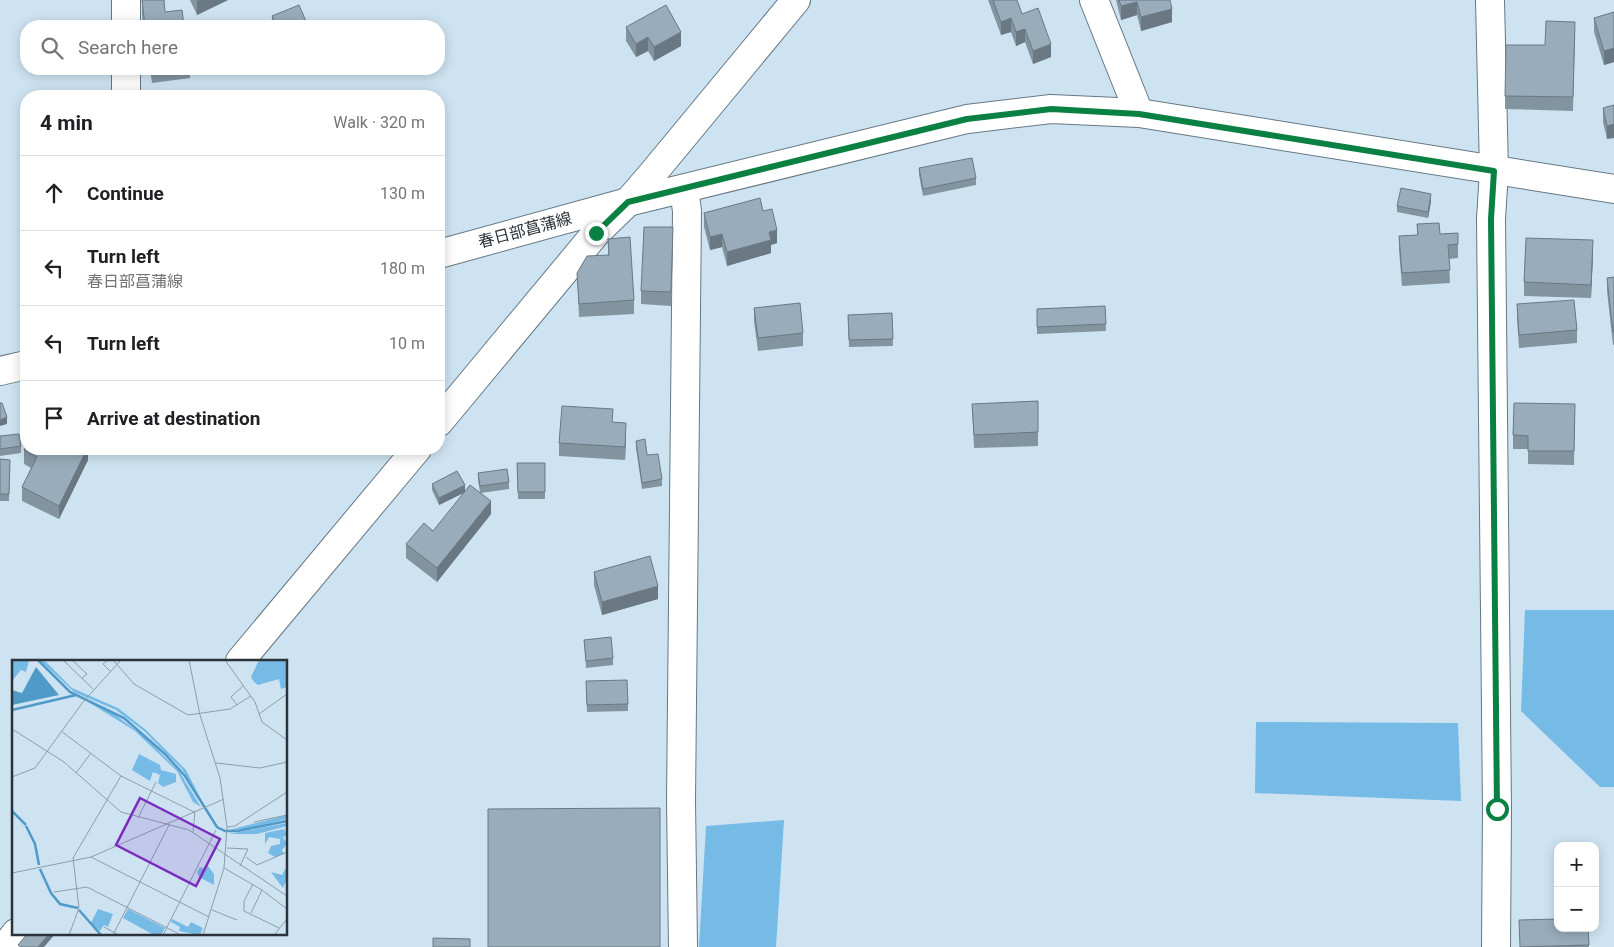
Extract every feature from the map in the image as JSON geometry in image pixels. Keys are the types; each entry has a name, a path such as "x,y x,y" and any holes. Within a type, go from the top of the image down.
{"street":[{"path":"126,0 126,20"},
{"path":"445,415 596,233 628,202 796,0"},
{"path":"1094,0 1139,114"},
{"path":"1490,0 1494,171 1491,219 1497,809 1496,947"},
{"path":"126,75 126,90"},
{"name":"春日部菖蒲線","path":"445,252 628,202 967,119 1051,109 1139,114 1614,189"},
{"path":"683,947 681,801 687,211 684,189"},
{"path":"0,371 20,366"},
{"path":"241,660 412,455"},
{"path":"5,947 15,934"}],"shaded area":[{"path":"1525,610 1614,610 1614,787 1600,787 1521,711"},
{"path":"1256,722 1458,723 1461,801 1255,793"},
{"path":"784,820 776,947 699,947 706,826"}],"building":[{"path":"142,0 164,0 165,12 182,10 183,20 144,20"},
{"path":"993,0 1017,0 1022,14 1038,8 1051,44 1033,51 1025,29 1016,32 1011,18 1001,22"},
{"path":"1119,0 1170,0 1172,9 1141,17 1137,2 1121,6"},
{"path":"299,5 305,20 274,20 272,16"},
{"path":"666,5 681,32 654,47 648,37 636,44 626,27"},
{"path":"1614,12 1614,48 1604,51 1594,18"},
{"path":"1546,21 1575,22 1573,97 1505,96 1506,45 1545,45"},
{"path":"1614,105 1614,124 1607,126 1603,108"},
{"path":"972,158 976,178 923,189 919,168"},
{"path":"1401,188 1431,194 1428,212 1397,206"},
{"path":"760,198 763,211 772,209 777,230 769,232 771,240 727,252 722,234 710,237 704,213"},
{"path":"1439,223 1440,234 1458,233 1458,244 1448,245 1450,270 1402,273 1399,236 1418,235 1417,224"},
{"path":"644,227 673,227 671,292 641,291"},
{"path":"630,237 634,300 579,304 577,273 587,256 609,255 608,239"},
{"path":"1526,238 1593,240 1591,285 1524,282"},
{"path":"1614,277 1614,332 1613,332 1607,278"},
{"path":"1574,300 1577,330 1519,335 1517,304"},
{"path":"800,303 803,333 758,338 754,308"},
{"path":"1105,306 1106,324 1037,327 1037,309"},
{"path":"892,313 893,339 849,340 848,315"},
{"path":"1038,401 1038,432 974,435 972,404"},
{"path":"0,403 2,403 7,417 0,420"},
{"path":"1514,403 1575,404 1574,451 1528,451 1528,436 1513,435"},
{"path":"562,406 613,409 612,422 626,423 625,447 559,443"},
{"path":"19,434 20,446 0,449 0,436"},
{"path":"645,439 647,455 658,454 662,479 642,483 636,441"},
{"path":"33,455 84,455 59,506 22,487 37,457"},
{"path":"0,459 10,460 9,494 0,494"},
{"path":"517,463 545,463 545,492 518,492"},
{"path":"507,469 509,482 480,486 478,473"},
{"path":"457,471 465,485 439,498 432,484"},
{"path":"470,485 491,501 437,568 406,544 424,523 433,531"},
{"path":"650,556 658,586 602,602 594,572"},
{"path":"611,637 613,658 586,661 584,640"},
{"path":"627,680 628,704 587,705 586,681"},
{"path":"660,808 660,947 488,947 488,809"},
{"path":"1554,919 1554,932 1588,932 1589,945 1520,947 1519,920"},
{"path":"27,934 49,934 38,947 21,947 18,945"},
{"path":"433,938 470,939 470,947 433,947"}],"route":[{"path":"596,233 628,202 967,119 1051,109 1139,114 1494,171 1491,219 1497,809"}]}
